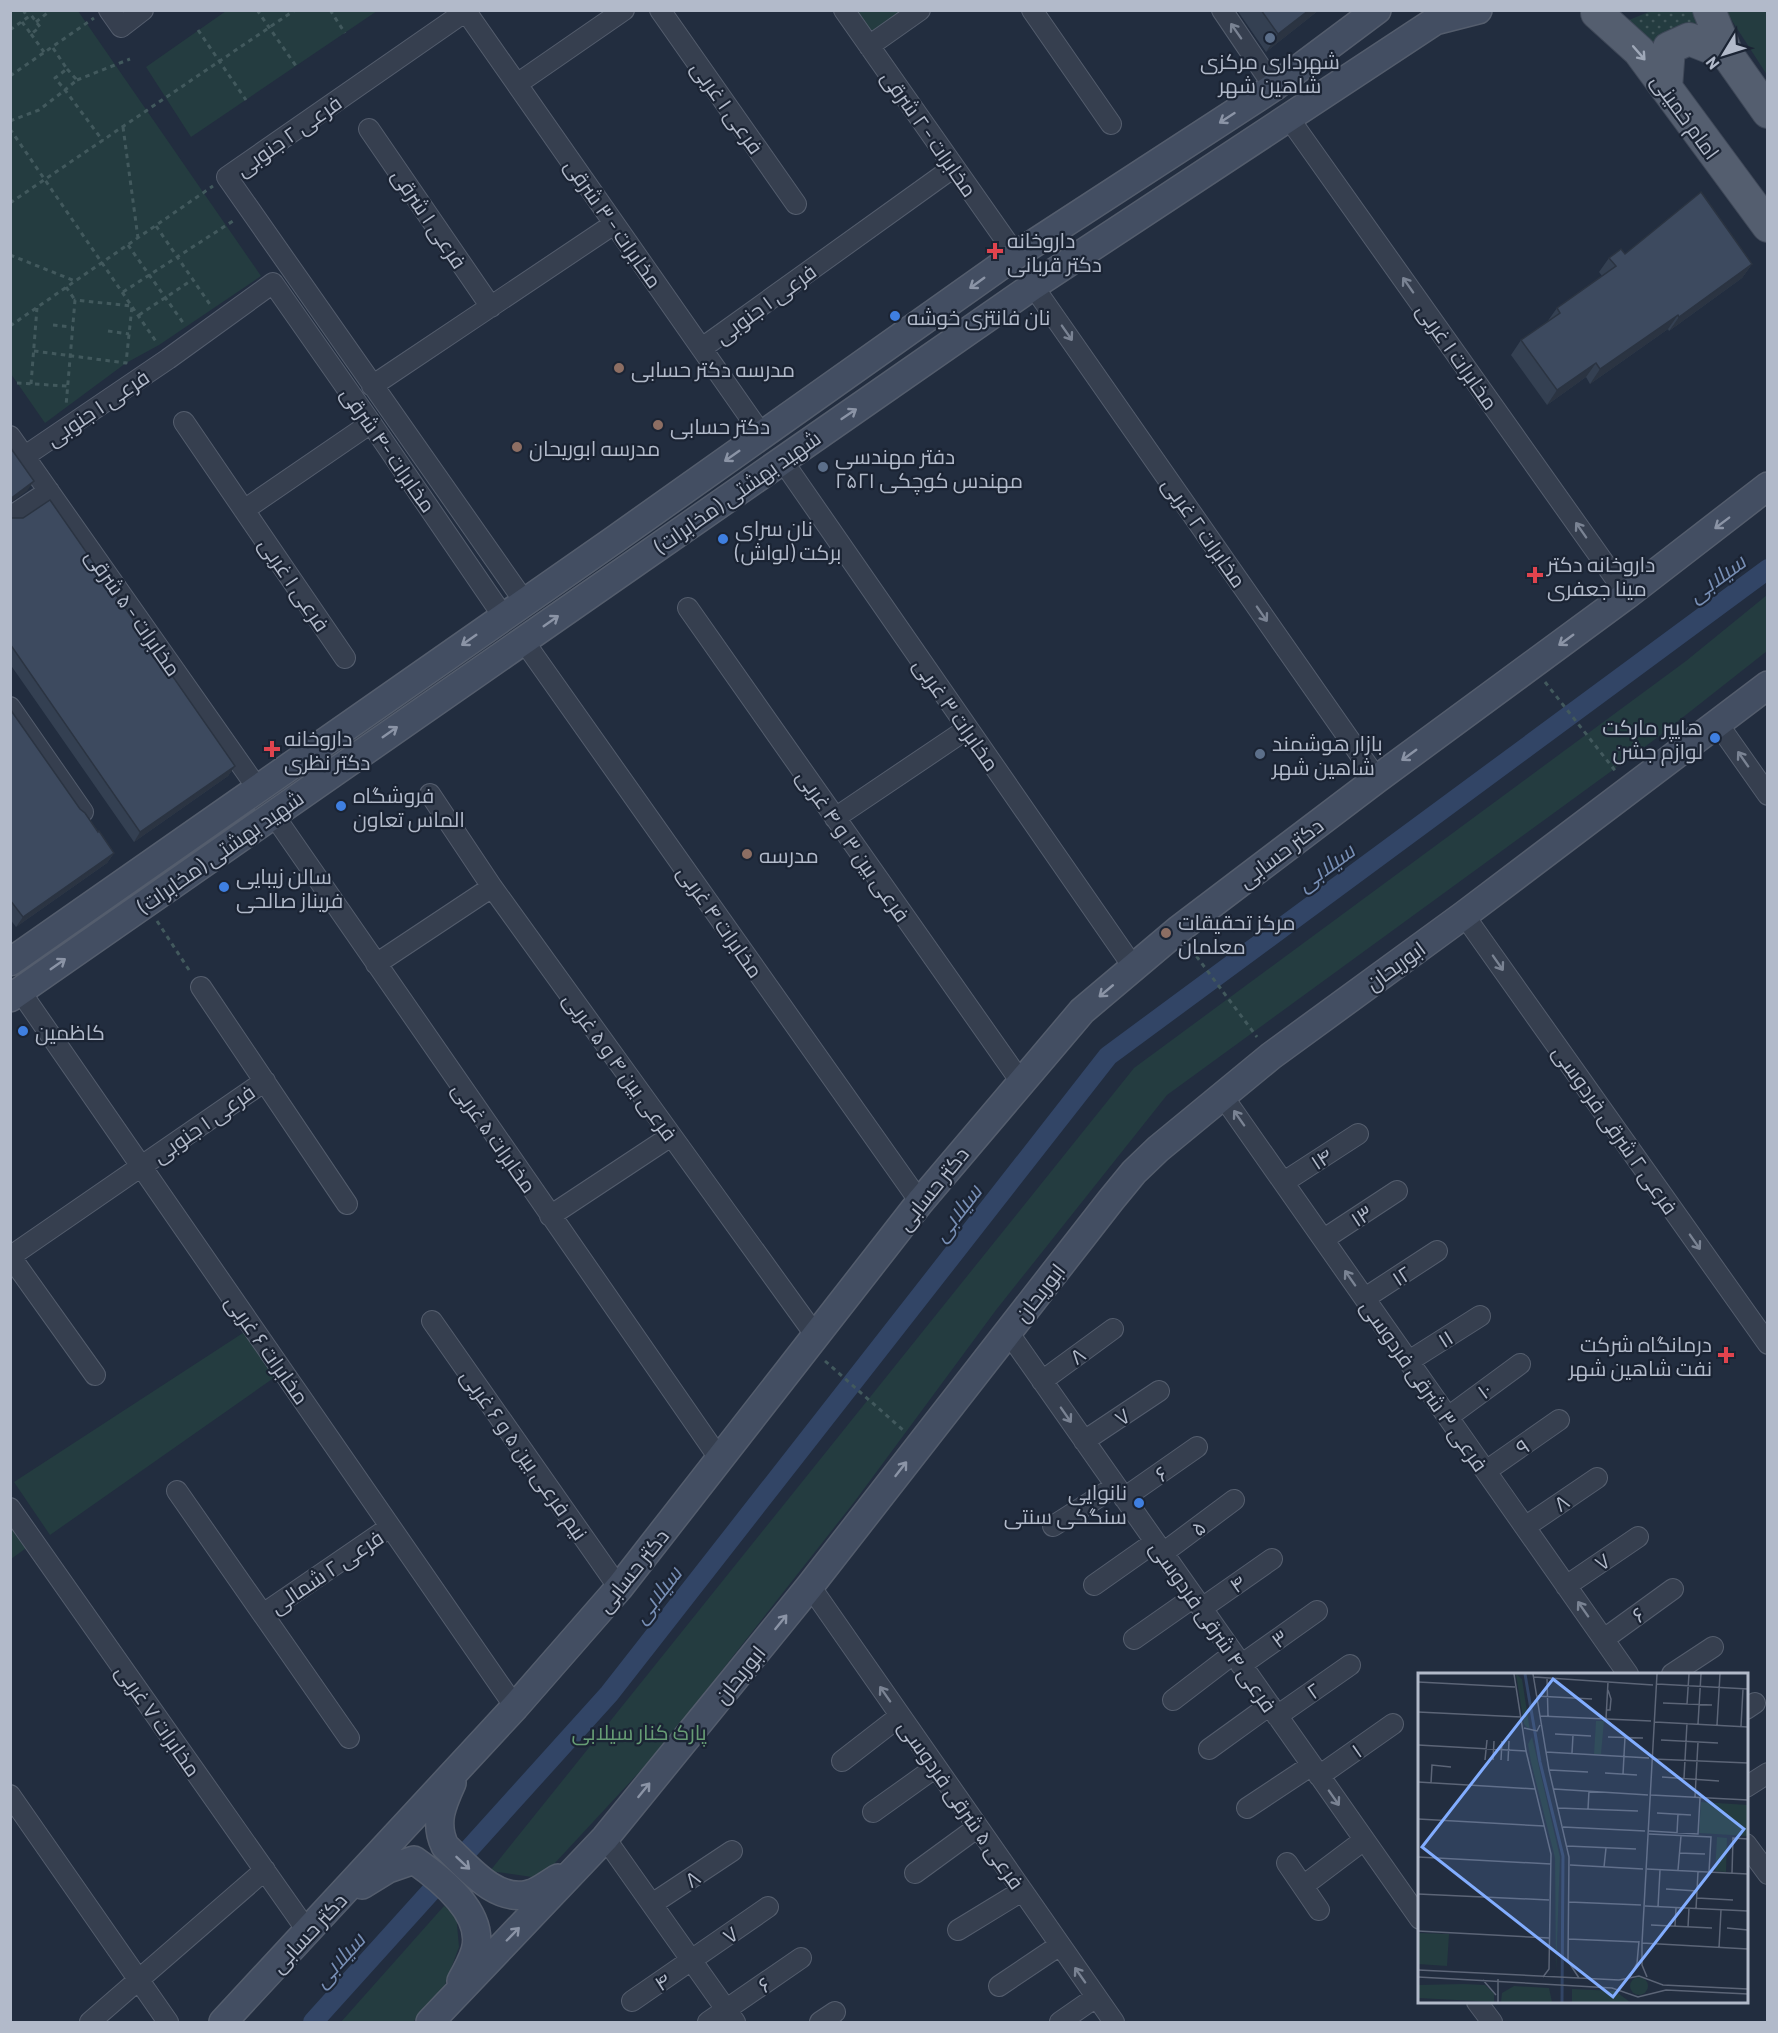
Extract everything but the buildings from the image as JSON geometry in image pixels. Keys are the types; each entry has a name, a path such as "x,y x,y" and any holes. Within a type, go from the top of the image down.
{"main road":[{"name":"شهید بهشتی (مخابرات)","path":"10,962 1016,255 1274,87 1377,10"},
{"name":"شهید بهشتی (مخابرات)","path":"15,994 1033,286 1443,16 1478,10"},
{"path":"1709,10 1727,54 1767,112"},
{"name":"امام خمینی","path":"1599,11 1639,51 1767,226"},
{"path":"1666,88 1669,48 1689,39 1727,54"},
{"name":"دکتر حسابی","path":"223,2022 515,1707 619,1588 920,1202 1082,1011 1178,930 1377,779 1627,595 1742,508 1767,486"},
{"name":"ابوریحان","path":"430,2022 605,1838 810,1586 1134,1172 1158,1149 1271,1056 1464,915 1767,685"},
{"path":"159,858 175,883"},
{"path":"462,1763 439,1815 439,1832 445,1846 493,1888 512,1894 529,1894 576,1869"},
{"path":"340,1897 388,1869 414,1860 465,1905 475,1926 475,1951 455,1996"}],"street":[{"path":"102,14 121,27 143,10"},
{"path":"517,84 624,10"},
{"name":"فرعی ۱ غربی","path":"660,10 796,204"},
{"name":"مخابرات - ۲ شرقی","path":"844,10 1016,255"},
{"path":"869,46 920,10"},
{"path":"1032,10 1111,124"},
{"path":"1222,10 1274,87"},
{"name":"مخابرات - ۳ شرقی","path":"465,11 762,435"},
{"name":"فرعی ۲ جنوبی","path":"227,177 465,11"},
{"name":"مخابرات ۱ غربی","path":"1288,117 1627,595"},
{"name":"فرعی ۱ شرقی","path":"369,129 491,307"},
{"name":"فرعی ۱ جنوبی","path":"702,348 954,167"},
{"path":"227,177 372,386 514,609"},
{"path":"372,386 614,224"},
{"name":"مخابرات -۴ شرقی","path":"168,358 273,283 371,423 514,609"},
{"name":"مخابرات ۲ غربی","path":"1033,286 1377,779"},
{"name":"فرعی ۱ جنوبی","path":"25,456 168,358"},
{"path":"184,422 244,510 371,423"},
{"name":"مخابرات - ۵ شرقی","path":"10,436 258,789"},
{"name":"مخابرات ۳ غربی","path":"782,460 1134,968"},
{"path":"10,517 49,491"},
{"name":"فرعی ۱ غربی","path":"244,510 345,658"},
{"name":"فرعی بین ۳ و ۴ غربی","path":"688,608 1021,1082"},
{"name":"مخابرات ۴ غربی","path":"523,640 920,1202"},
{"path":"10,707 83,812"},
{"path":"1718,724 1767,795"},
{"path":"835,818 967,729"},
{"name":"فرعی بین ۴ و ۵ غربی","path":"430,795 492,887 671,1136 812,1341"},
{"name":"مخابرات ۵ غربی","path":"273,814 719,1458"},
{"path":"376,964 492,887"},
{"name":"فرعی ۲ شرقی فردوسی","path":"1464,915 1767,1344"},
{"path":"201,987 347,1204"},
{"name":"مخابرات ۶ غربی","path":"15,994 142,1166 515,1707"},
{"name":"فرعی ۱ جنوبی","path":"11,1256 265,1081"},
{"name":"فرعی ۳ شرقی فردوسی","path":"1222,1095 1627,1673"},
{"name":"۱۴","path":"1284,1182 1358,1134"},
{"path":"550,1216 671,1136"},
{"name":"۱۳","path":"1324,1239 1397,1191"},
{"name":"۱۲","path":"1365,1298 1437,1251"},
{"path":"11,1256 95,1375"},
{"name":"۱۱","path":"1409,1361 1480,1316"},
{"name":"نیم فرعی بین ۵ و ۶ غربی","path":"432,1321 619,1588"},
{"name":"۸","path":"1042,1381 1113,1329"},
{"name":"فرعی ۴ شرقی فردوسی","path":"1008,1332 1364,1840 1416,1907"},
{"name":"۱۰","path":"1448,1417 1520,1364"},
{"name":"۷","path":"1084,1441 1159,1391"},
{"name":"۹","path":"1486,1471 1558,1420"},
{"name":"۶","path":"1053,1526 1120,1492 1197,1447"},
{"name":"۸","path":"1525,1527 1597,1478"},
{"path":"177,1491 349,1738"},
{"name":"۵","path":"1094,1585 1159,1548 1234,1500"},
{"name":"مخابرات ۷ غربی","path":"10,1508 308,1932"},
{"name":"فرعی ۲ شمالی","path":"263,1614 390,1527"},
{"name":"۷","path":"1566,1586 1638,1537"},
{"name":"۴","path":"1134,1639 1272,1558"},
{"name":"فرعی ۵ شرقی فردوسی","path":"810,1586 1114,2022"},
{"name":"۶","path":"1604,1639 1673,1589"},
{"name":"۳","path":"1173,1700 1317,1611"},
{"path":"1674,1673 1713,1647"},
{"name":"۲","path":"1209,1749 1350,1665"},
{"path":"842,1761 900,1716"},
{"name":"۱","path":"1247,1808 1393,1724"},
{"path":"873,1812 936,1767"},
{"path":"1748,1786 1767,1773"},
{"path":"10,1795 168,2022"},
{"path":"915,1872 978,1827"},
{"path":"605,1838 731,2016 708,2022"},
{"path":"1303,1886 1364,1840"},
{"path":"1748,1846 1766,1868"},
{"name":"۸","path":"652,1904 732,1851"},
{"path":"1287,1863 1319,1910"},
{"path":"90,2022 140,1981 265,1870"},
{"path":"958,1930 1022,1891"},
{"name":"۷","path":"692,1961 768,1907"},
{"path":"999,1986 1060,1946"},
{"name":"۶","path":"731,2016 801,1958"},
{"name":"۴","path":"632,2001 692,1961"},
{"path":"1060,2022 1096,1997"},
{"path":"1478,2003 1492,2022"}],"path":[{"path":"23,10 28,18"},
{"path":"36,22 51,10"},
{"path":"257,10 296,66"},
{"path":"10,203 295,10"},
{"path":"330,10 345,33"},
{"path":"10,76 102,14"},
{"path":"10,30 31,15 40,27 31,34"},
{"path":"22,22 44,53"},
{"path":"198,30 246,100"},
{"path":"53,47 77,81"},
{"path":"10,121 39,110 77,81 130,59"},
{"path":"67,69 55,78 103,141"},
{"path":"123,127 138,238"},
{"path":"10,129 168,358"},
{"path":"10,326 227,177"},
{"path":"123,292 250,210"},
{"path":"156,226 213,309"},
{"path":"128,245 186,327"},
{"path":"10,255 75,281"},
{"path":"138,315 193,279"},
{"path":"66,287 75,300 66,408"},
{"path":"75,300 132,306"},
{"path":"34,351 126,363 132,306"},
{"path":"31,384 37,308"},
{"path":"53,325 72,327"},
{"path":"108,331 129,334"},
{"path":"17,383 67,386"},
{"path":"1532,665 1629,789"},
{"path":"146,903 201,987"},
{"path":"1178,930 1271,1056"},
{"path":"812,1341 921,1445"}],"green space":[{"path":"10,11 78,11 261,276 159,345 126,363 45,423 11,374"},
{"path":"226,11 377,11 191,137 146,67"},
{"path":"854,11 902,11 870,33"},
{"path":"1651,11 1699,11 1706,25 1684,27 1655,53 1629,20"},
{"path":"1728,11 1767,11 1767,75 1729,16"},
{"name":"پارک کنار سیلابی","path":"1767,595 1767,651 1654,740 1167,1095 996,1310 855,1501 657,1753 554,1864 532,1877 490,1871 1134,1068 1686,661"},
{"path":"246,1331 278,1375 50,1535 14,1482"},
{"path":"10,1521 29,1546 11,1559 10,1559"},
{"path":"444,1906 456,1914 459,1947 443,1990 413,2022 341,2022"}],"waterway":[{"name":"سیلابی","path":"313,2022 609,1694 1108,1056 1768,569"}],"place":[{"name":"شهرداری مرکزی شاهین شهر","path":"1270,38"},
{"name":"داروخانه دکتر قربانی","path":"995,251"},
{"name":"نان فانتزی خوشه","path":"895,316"},
{"name":"مدرسه دکتر حسابی","path":"619,368"},
{"name":"دکتر حسابی","path":"658,425"},
{"name":"مدرسه ابوریحان","path":"517,447"},
{"name":"دفتر مهندسی ۲۵۲۱ مهندس کوچکی","path":"823,467"},
{"name":"نان سرای برکت (لواش)","path":"723,539"},
{"name":"داروخانه دکتر مینا جعفری","path":"1535,575"},
{"name":"هایپر مارکت لوازم جشن","path":"1715,738"},
{"name":"داروخانه دکتر نظری","path":"272,749"},
{"name":"بازار هوشمند شاهین شهر","path":"1260,754"},
{"name":"فروشگاه الماس تعاون","path":"341,806"},
{"name":"مدرسه","path":"747,854"},
{"name":"سالن زیبایی فریناز صالحی","path":"224,887"},
{"name":"مرکز تحقیقات معلمان","path":"1166,933"},
{"name":"کاظمین","path":"23,1031"},
{"name":"درمانگاه شرکت نفت شاهین شهر","path":"1726,1355"},
{"name":"نانوایی سنگکی سنتی","path":"1139,1503"}]}
